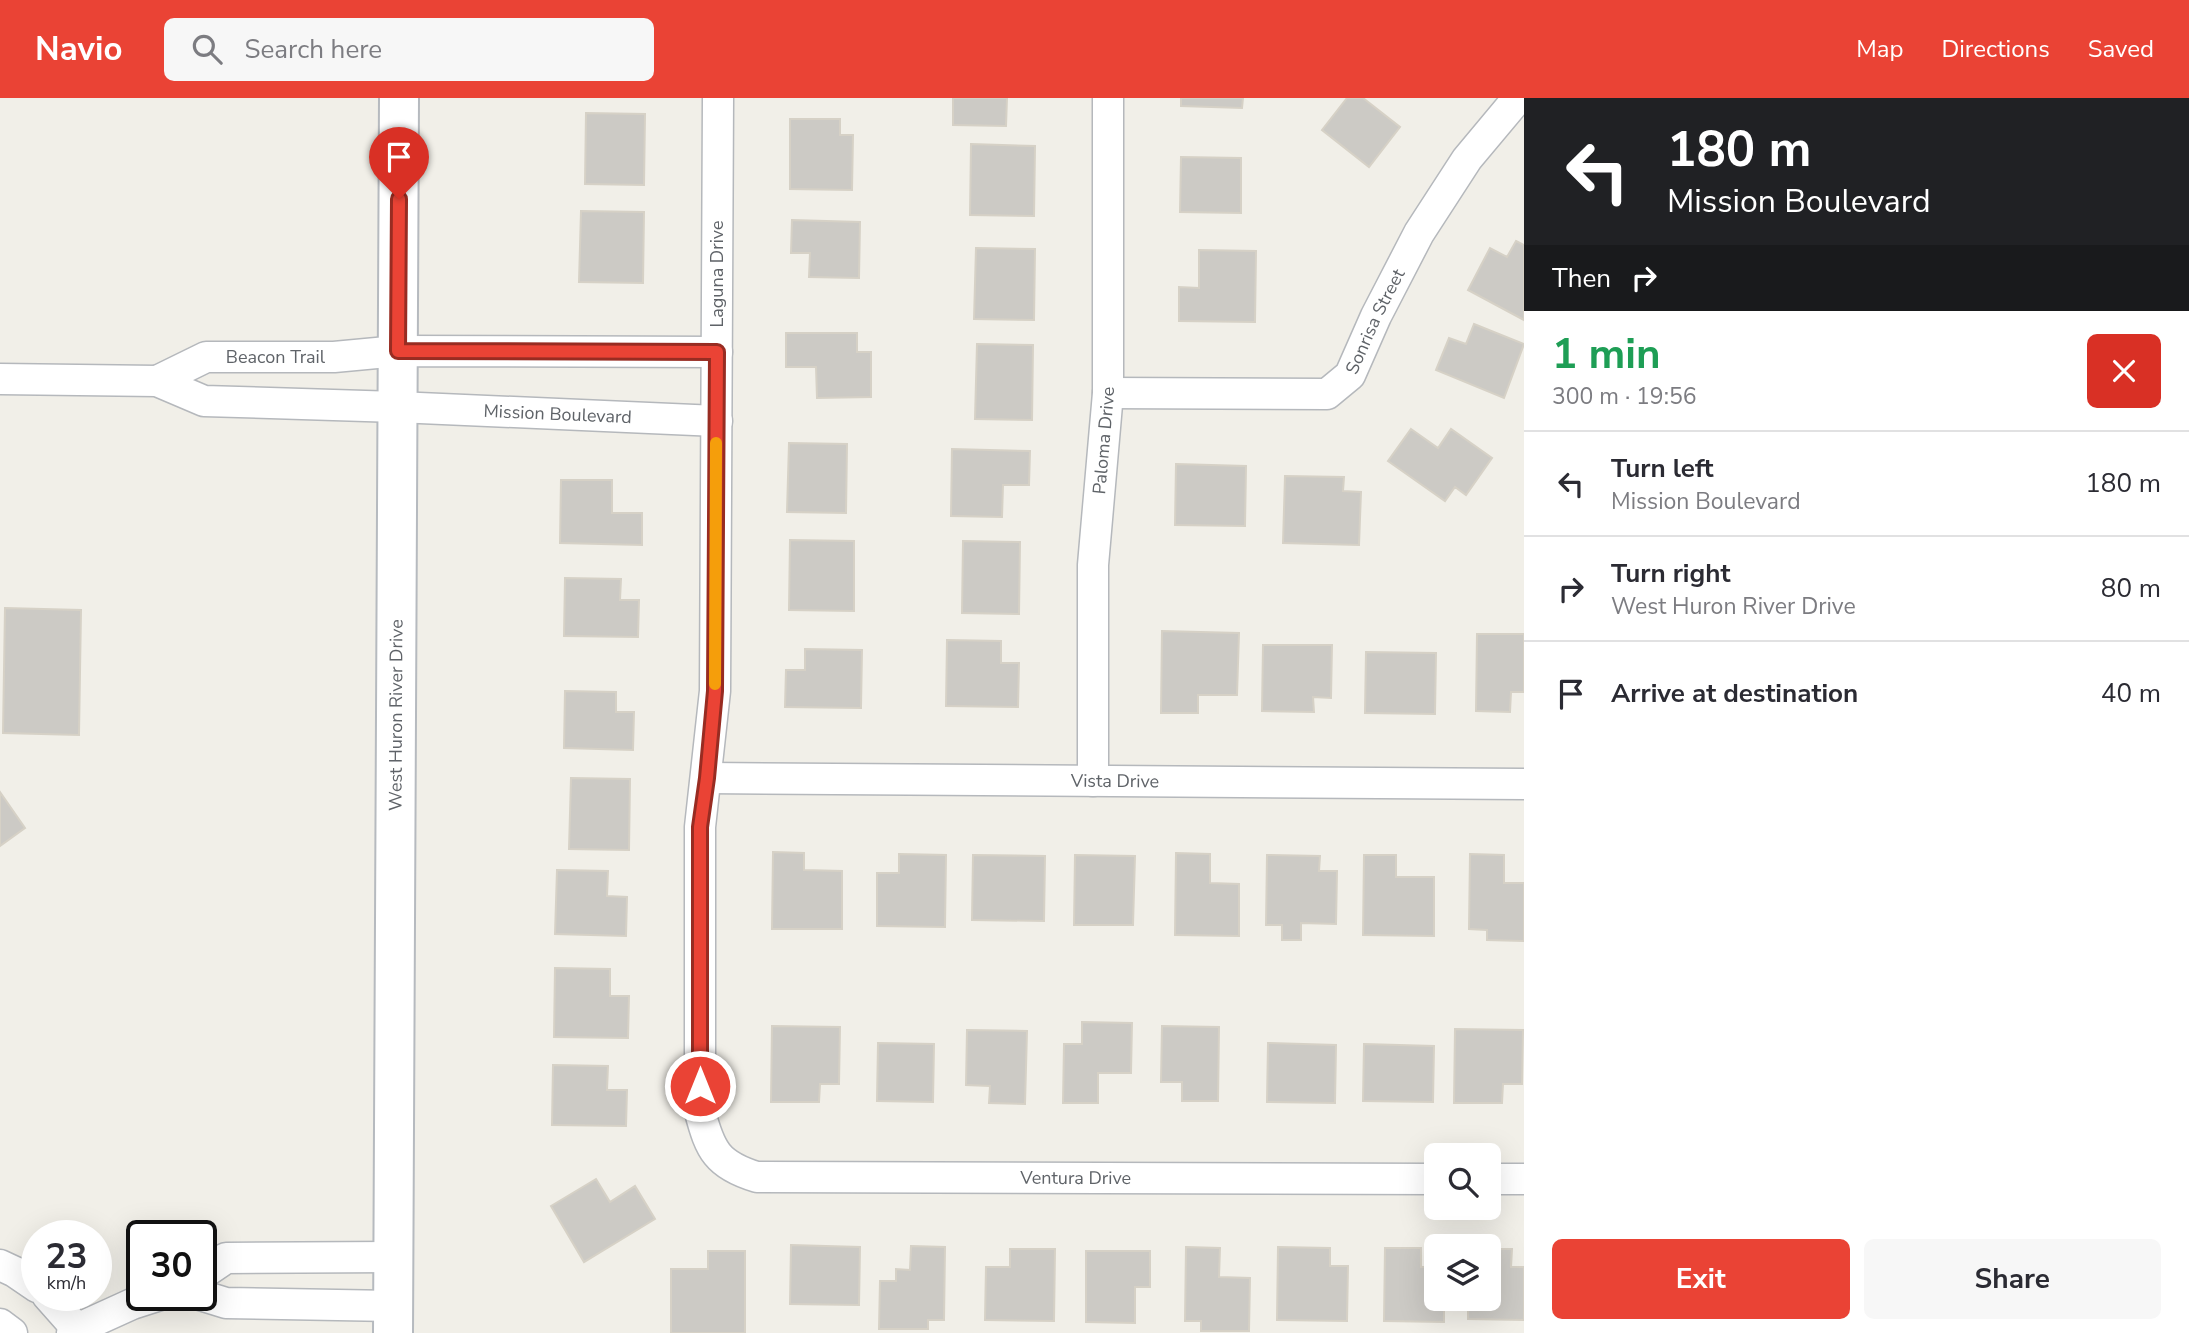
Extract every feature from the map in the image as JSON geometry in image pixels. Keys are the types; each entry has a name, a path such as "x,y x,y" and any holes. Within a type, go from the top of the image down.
{"main road":[{"name":"West Huron River Drive","path":"393,1320 400,98"}],"street":[{"name":"Laguna Drive","path":"718,98 715,691 700,827 700,1112 708,1142 721,1157"},
{"name":"Paloma Drive","path":"1093,781 1093,565 1108,393 1108,98"},
{"name":"Sonrisa Street","path":"1108,393 1327,394 1350,375 1376,316 1419,233 1467,159 1518,98"},
{"path":"398,351 717,352"},
{"name":"Beacon Trail","path":"157,381 206,357 334,357 398,351"},
{"name":"Beacon Trail","path":"0,379 157,381 204,401 397,407"},
{"name":"Mission Boulevard","path":"397,407 717,421"},
{"name":"Vista Drive","path":"707,778 1524,784"},
{"name":"Ventura Drive","path":"721,1157 737,1171 757,1177 1424,1179"},
{"path":"1501,1179 1524,1179"},
{"path":"217,1264 226,1258 393,1257"},
{"path":"0,1265 21,1276"},
{"path":"217,1300 393,1320"},
{"path":"59,1311 74,1331 126,1307"},
{"path":"0,1324 12,1333"}],"building":[{"path":"953,98 1007,98 1006,126 953,125"},
{"path":"1181,98 1243,98 1242,108 1181,106"},
{"path":"1347,98 1363,98 1400,127 1369,167 1322,130"},
{"path":"586,113 645,114 644,185 585,184"},
{"path":"790,119 840,119 840,135 853,135 852,190 790,189"},
{"path":"971,144 1035,146 1034,216 970,215"},
{"path":"1181,157 1241,158 1241,213 1180,212"},
{"path":"581,211 644,212 643,283 579,282"},
{"path":"792,220 860,222 859,278 809,277 810,253 791,253"},
{"path":"1516,241 1524,245 1524,320 1468,290 1490,248 1507,257"},
{"path":"976,248 1035,249 1034,320 974,319"},
{"path":"1199,250 1256,251 1255,322 1179,321 1179,287 1199,288"},
{"path":"1474,324 1524,344 1504,398 1436,370 1449,338 1466,344"},
{"path":"786,333 857,333 857,352 871,352 871,397 817,398 816,367 786,367"},
{"path":"977,344 1033,345 1032,420 975,419"},
{"path":"1411,429 1438,448 1451,429 1492,458 1466,495 1455,487 1445,501 1388,461"},
{"path":"789,443 847,444 846,513 787,512"},
{"path":"952,449 1030,451 1029,485 1003,485 1002,517 951,516"},
{"path":"1176,464 1246,466 1245,526 1175,525"},
{"path":"1285,476 1344,477 1343,491 1361,492 1359,545 1283,543"},
{"path":"561,480 612,480 612,513 642,513 642,545 560,543"},
{"path":"790,540 854,541 854,611 789,610"},
{"path":"963,541 1020,542 1019,614 962,613"},
{"path":"565,578 621,579 620,600 639,600 638,637 564,636"},
{"path":"5,608 81,610 79,735 3,733"},
{"path":"1162,631 1239,633 1237,695 1198,695 1198,713 1161,713"},
{"path":"1477,634 1524,634 1524,692 1511,692 1510,712 1476,711"},
{"path":"947,640 1001,641 1001,663 1019,663 1018,707 946,706"},
{"path":"1263,645 1332,645 1331,698 1313,697 1314,712 1262,711"},
{"path":"805,649 862,650 861,708 785,707 786,670 805,670"},
{"path":"1366,652 1436,653 1435,714 1365,713"},
{"path":"565,691 616,692 616,712 634,712 633,750 564,748"},
{"path":"571,778 630,779 629,850 569,849"},
{"path":"0,792 25,828 0,846"},
{"path":"773,852 804,853 804,870 842,871 842,929 772,929"},
{"path":"1176,853 1210,854 1210,883 1239,884 1239,936 1175,935"},
{"path":"899,854 946,855 945,927 877,926 877,873 899,873"},
{"path":"1470,854 1504,855 1504,883 1524,883 1524,941 1487,940 1487,930 1469,929"},
{"path":"973,855 1045,856 1044,921 972,920"},
{"path":"1075,855 1135,856 1133,925 1074,925"},
{"path":"1267,855 1320,856 1319,871 1337,871 1336,924 1301,923 1301,940 1282,940 1282,925 1266,925"},
{"path":"1364,855 1396,855 1396,877 1434,877 1434,936 1363,935"},
{"path":"557,870 608,871 607,896 627,897 626,936 555,934"},
{"path":"555,968 610,969 610,996 629,996 628,1038 554,1037"},
{"path":"1082,1022 1132,1023 1131,1073 1098,1073 1098,1103 1063,1103 1064,1044 1082,1044"},
{"path":"772,1026 840,1027 839,1084 820,1084 819,1102 771,1102"},
{"path":"1162,1026 1219,1027 1218,1101 1182,1101 1182,1082 1161,1082"},
{"path":"1455,1029 1523,1030 1522,1084 1503,1084 1502,1103 1454,1103"},
{"path":"967,1030 1027,1031 1025,1104 989,1103 990,1086 966,1085"},
{"path":"878,1043 934,1044 933,1102 877,1101"},
{"path":"1268,1043 1336,1045 1335,1103 1267,1102"},
{"path":"1364,1044 1434,1046 1433,1102 1363,1101"},
{"path":"553,1065 608,1066 607,1090 627,1090 626,1126 552,1125"},
{"path":"596,1179 610,1202 635,1186 655,1219 584,1262 551,1206"},
{"path":"791,1245 860,1247 859,1305 790,1304"},
{"path":"911,1246 945,1247 944,1320 928,1320 928,1329 879,1329 880,1281 896,1281 896,1269 910,1270"},
{"path":"1186,1247 1220,1248 1219,1277 1250,1278 1249,1331 1201,1331 1201,1321 1185,1321"},
{"path":"1278,1247 1330,1248 1330,1266 1348,1266 1347,1321 1277,1320"},
{"path":"1385,1248 1421,1248 1424,1311 1444,1311 1444,1322 1384,1321"},
{"path":"1010,1249 1055,1249 1054,1321 985,1320 986,1267 1010,1267"},
{"path":"1501,1249 1512,1249 1511,1267 1524,1267 1524,1320 1468,1319 1468,1311 1501,1311"},
{"path":"708,1251 745,1251 745,1333 671,1333 671,1269 708,1269"},
{"path":"1086,1251 1150,1251 1150,1287 1135,1287 1135,1323 1086,1322"}],"slow traffic":[{"path":"715,684 716,443"}],"route":[{"path":"399,199 398,351 717,352 715,691 700,827 700,1086"}]}
